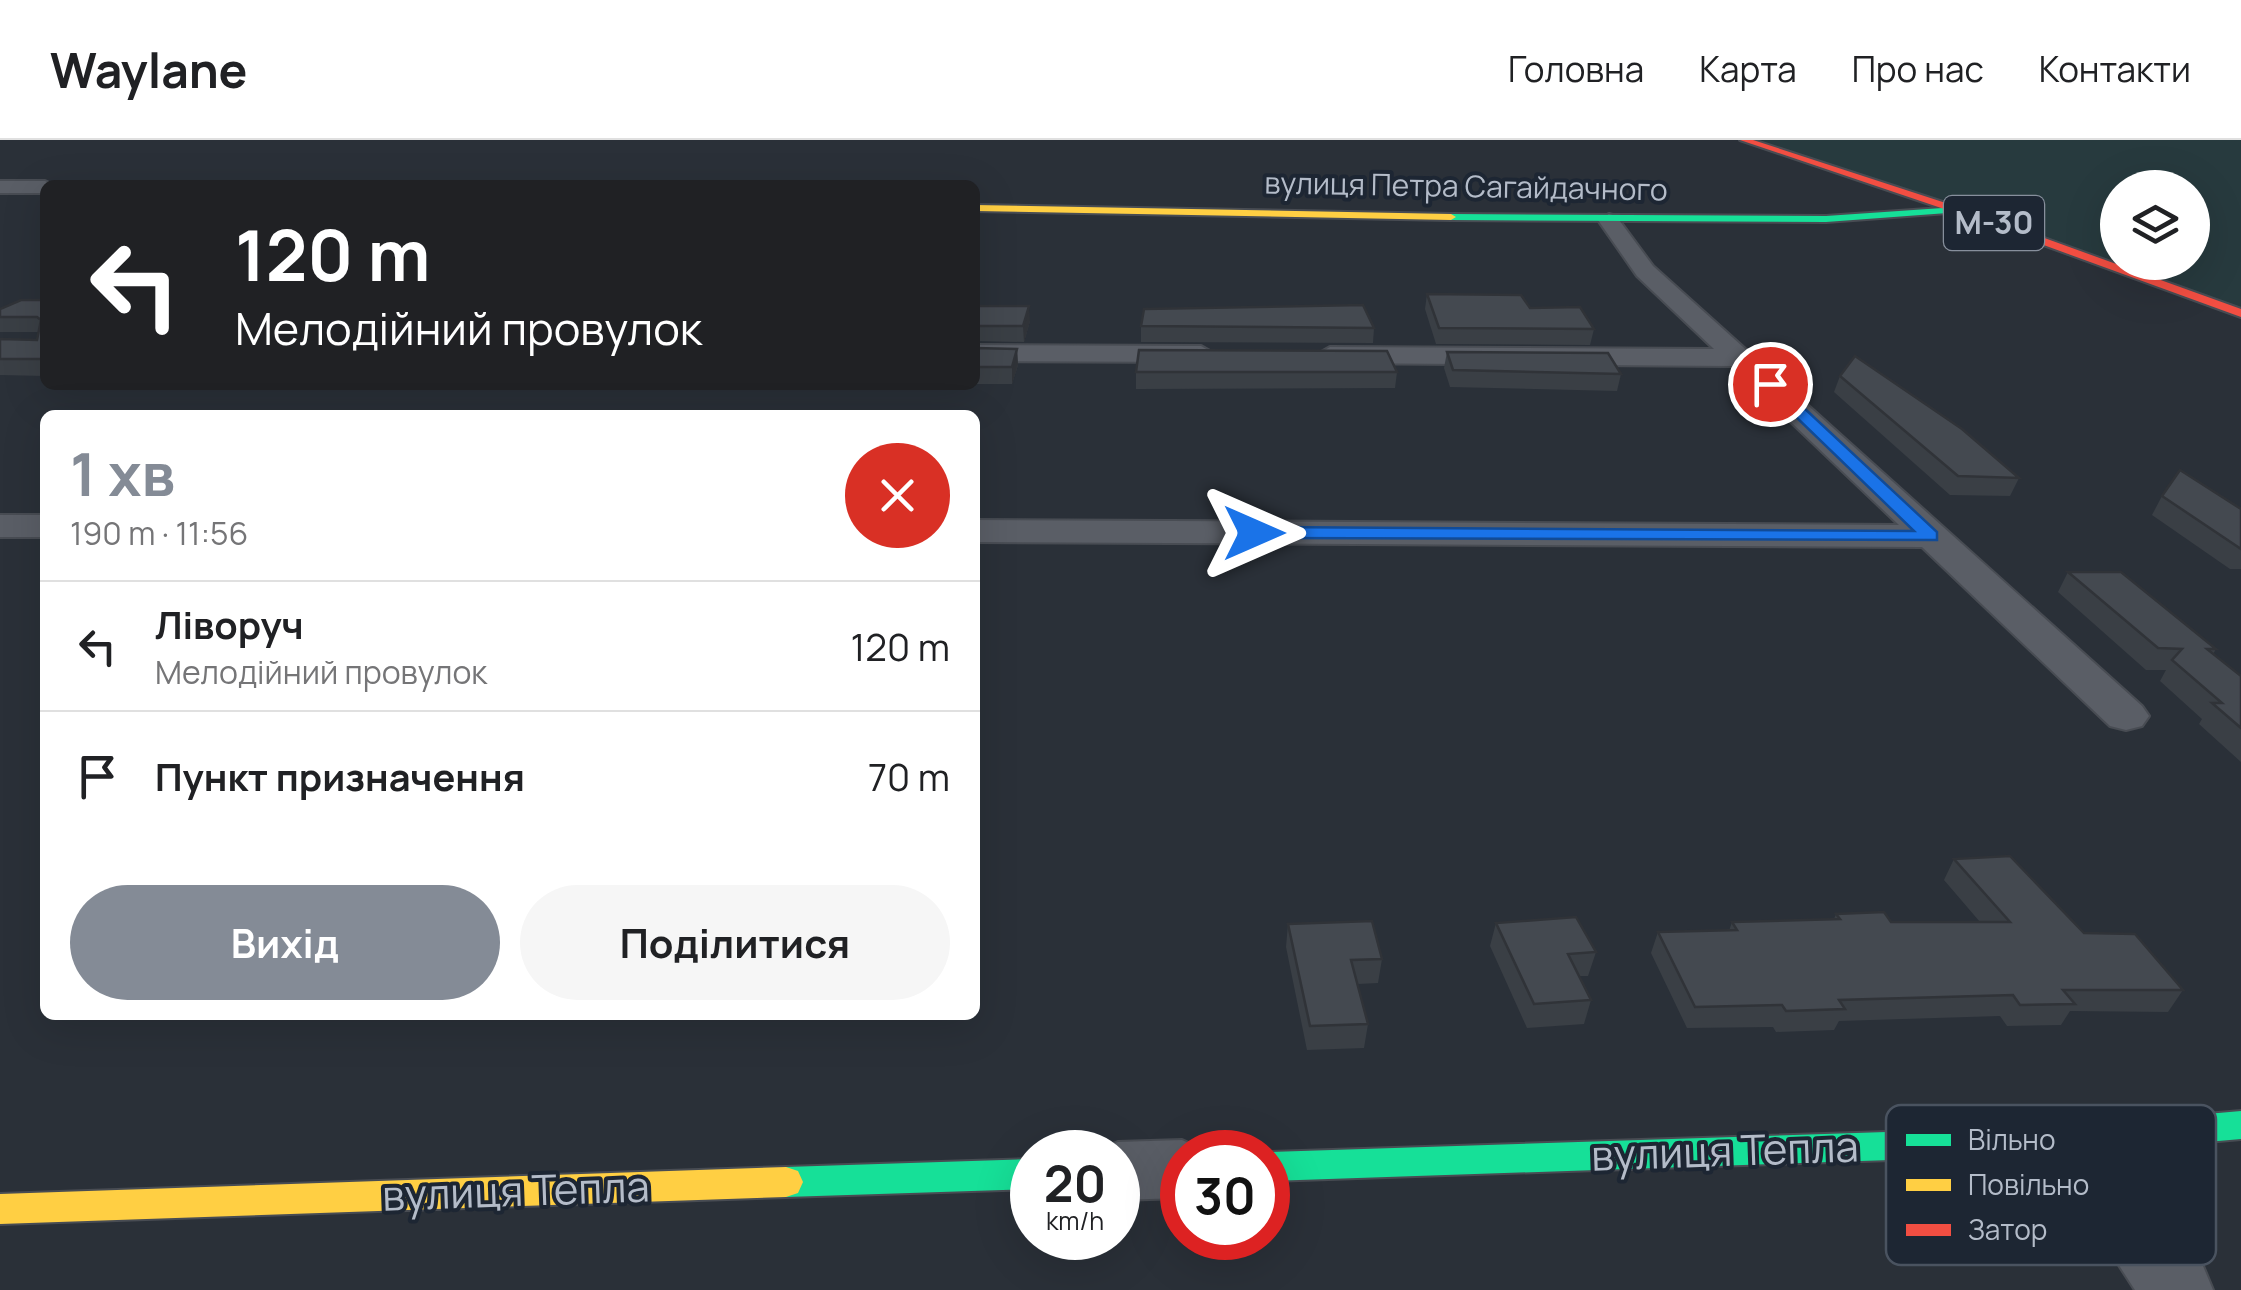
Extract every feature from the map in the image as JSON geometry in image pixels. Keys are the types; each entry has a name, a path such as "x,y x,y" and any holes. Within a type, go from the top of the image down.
{"main road":[{"name":"М-30","path":"1744,140 1957,210 2241,313"},
{"name":"вулиця Петра Сагайдачного","path":"980,208 1609,220 1826,220 1957,210"},
{"name":"вулиця Тепла","path":"2216,1128 2241,1126"},
{"name":"вулиця Тепла","path":"1290,1165 1886,1146"},
{"name":"вулиця Тепла","path":"0,1208 1010,1175"}],"street":[{"path":"0,187 40,187"},
{"path":"1609,220 1645,271 2126,716"},
{"path":"980,353 1231,354"},
{"path":"1310,355 1743,358"},
{"path":"0,526 40,526"},
{"path":"980,531 1931,536"},
{"path":"2159,1265 2177,1290"}],"green space":[{"path":"1742,140 2241,140 2241,311 2151,280 2210,280 2210,170 2100,170 2100,263"}],"building":[{"path":"1427,294 1521,295 1530,308 1580,307 1594,329 1439,328"},
{"path":"21,300 40,300 40,319 0,317 0,309"},
{"path":"1363,305 1374,328 1141,326 1144,309"},
{"path":"980,306 1029,306 1023,326 980,326"},
{"path":"40,325 40,359 0,359 0,339 37,340"},
{"path":"980,348 1017,349 1012,367 980,367"},
{"path":"1139,350 1387,351 1397,372 1136,372"},
{"path":"1447,352 1608,353 1621,374 1453,370"},
{"path":"1855,356 1962,429 2019,478 1958,476 1840,376"},
{"path":"2180,470 2241,509 2241,549 2162,496"},
{"path":"2068,572 2121,572 2216,649 2207,649 2241,676 2241,728 2212,703 2222,703 2172,660 2182,649 2158,648"},
{"path":"2010,856 2084,933 2135,934 2183,990 2063,990 2075,1004 2020,1005 2013,995 1839,1000 1845,1009 1786,1011 1782,1005 1695,1007 1658,932 1737,930 1732,922 1840,919 1836,914 1884,912 1891,922 2010,922 1954,859"},
{"path":"1576,917 1596,952 1568,954 1591,1000 1534,1004 1496,923"},
{"path":"1372,921 1382,959 1351,960 1368,1024 1310,1026 1288,924"}],"traffic: fast":[{"path":"1451,217 1826,219 1957,210"},
{"path":"2216,1127 2241,1125"},
{"path":"1290,1166 1886,1146"},
{"path":"786,1182 1010,1175"}],"traffic: slow":[{"path":"980,208 1451,217"},
{"path":"0,1209 786,1182"}],"traffic: jam":[{"path":"1744,140 1957,210 2241,313"}],"route":[{"path":"1254,533 1931,536 1770,384"}]}
